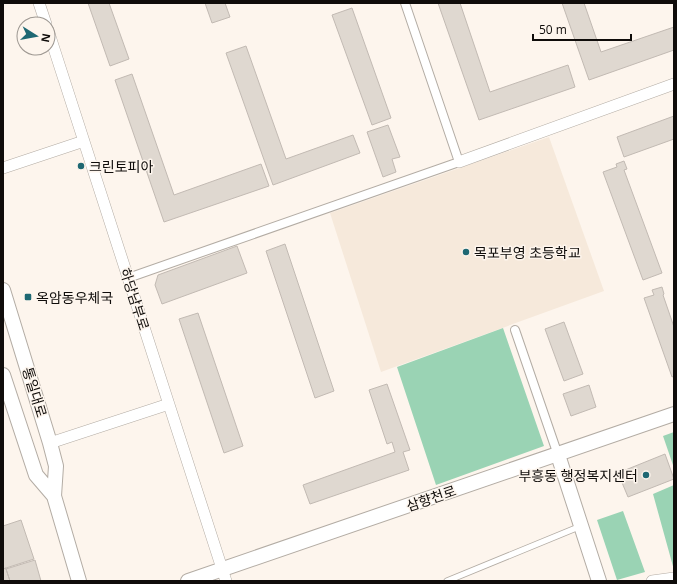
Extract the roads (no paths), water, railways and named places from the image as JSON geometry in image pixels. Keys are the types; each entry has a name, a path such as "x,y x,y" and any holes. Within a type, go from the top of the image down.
{"street":[{"path":"39,3 43,16"},
{"path":"405,3 459,162"},
{"name":"하당남부로","path":"56,55 224,575"},
{"path":"128,278 459,162 674,84"},
{"path":"3,168 84,141"},
{"name":"통일대로","path":"3,290 50,443 56,466 54,496 79,581"},
{"path":"515,330 599,581"},
{"name":"통일대로","path":"3,375 36,476 54,496"},
{"path":"50,443 169,404"},
{"name":"삼향천로","path":"188,581 224,575 674,414"},
{"path":"652,581 674,578"}],"lane":[{"path":"447,581 581,526"}],"place":[{"name":"크린토피아","path":"81,166"},
{"name":"목포부영 초등학교","path":"466,252"},
{"name":"옥암동우체국","path":"28,297"},
{"name":"부흥동 행정복지센터","path":"646,475"}]}
